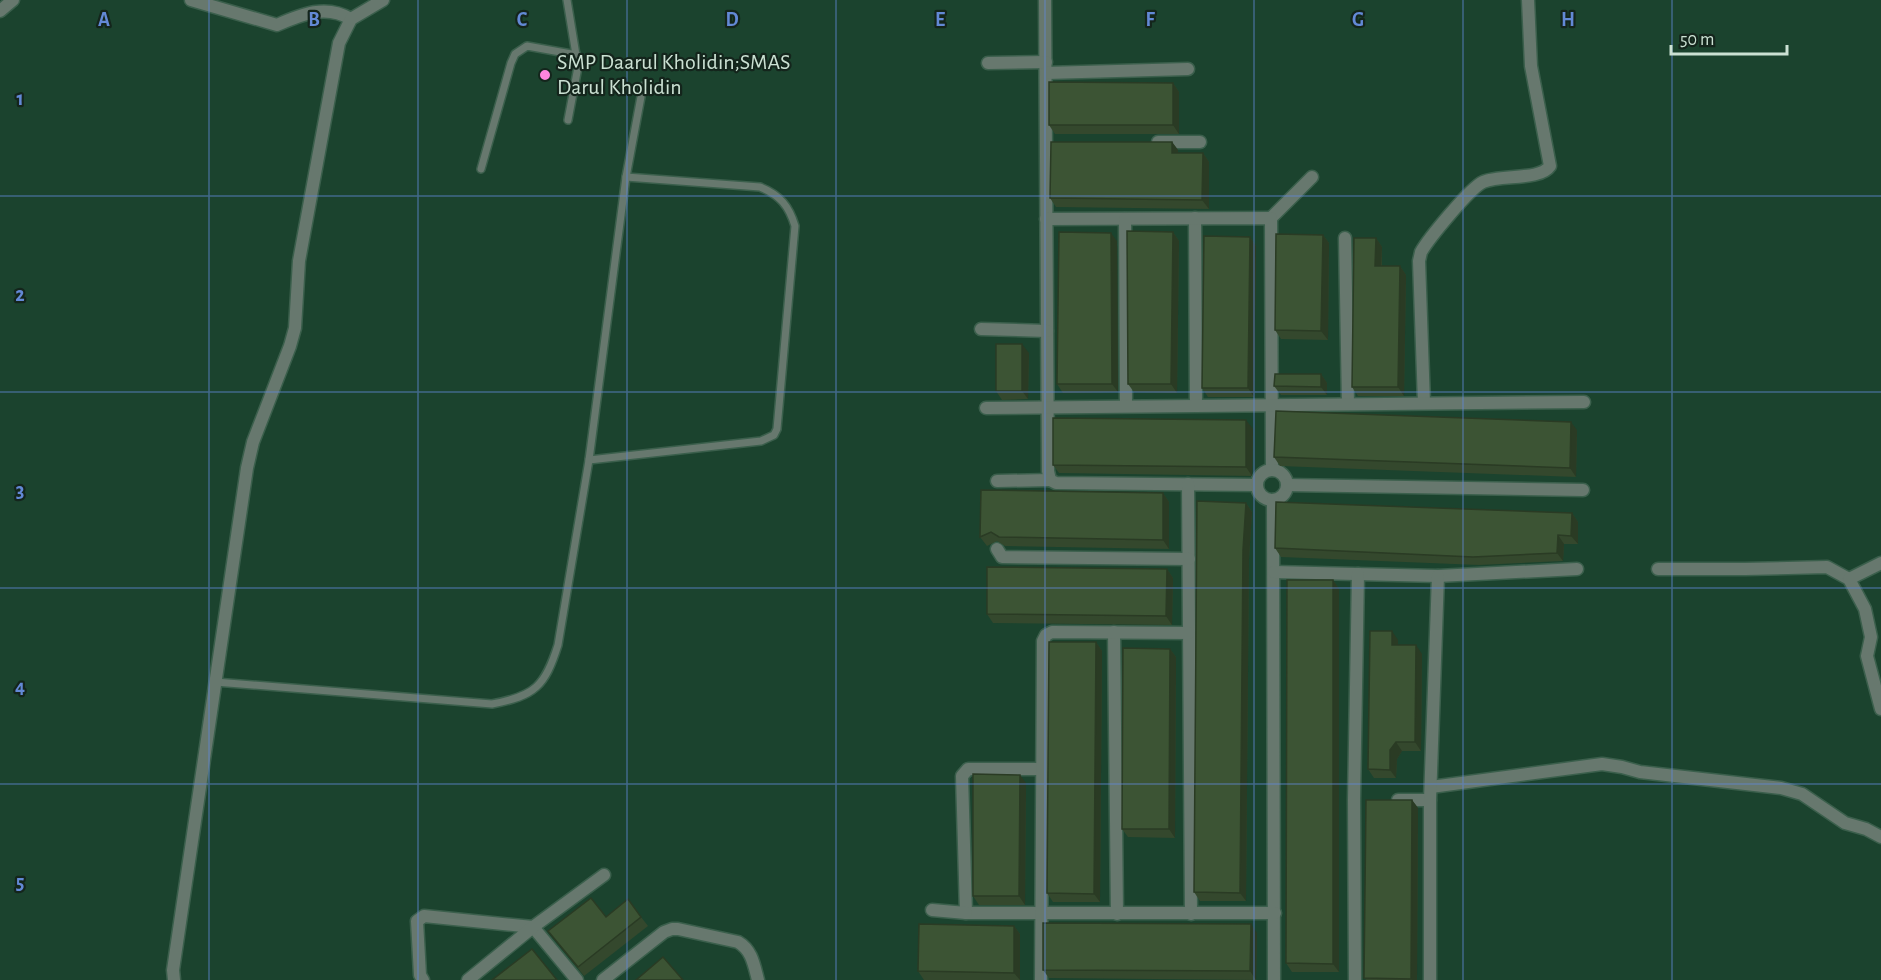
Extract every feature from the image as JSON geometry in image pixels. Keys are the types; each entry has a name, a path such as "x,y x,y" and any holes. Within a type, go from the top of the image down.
{"street":[{"path":"0,11 13,0"},
{"path":"190,0 277,26 298,16 321,11 334,11 351,19"},
{"path":"174,980 173,970 247,468 253,442 295,328 299,261 339,43 351,19 383,0"},
{"path":"1045,0 1046,67 1052,142 1046,219 1048,471 1050,480"},
{"path":"1424,403 1419,261 1421,252 1477,185 1490,179 1542,172 1550,166 1531,66 1528,0"},
{"path":"988,63 1046,67 1188,69"},
{"path":"1141,142 1200,142"},
{"path":"1046,219 1271,218 1312,177"},
{"path":"1195,218 1196,405"},
{"path":"1271,218 1272,470"},
{"path":"1125,219 1126,406"},
{"path":"1345,238 1348,404"},
{"path":"981,329 1047,331"},
{"path":"986,408 1584,402"},
{"path":"1272,470 1283,474 1287,485 1283,496 1274,500 1262,496 1257,485 1261,474 1272,470"},
{"path":"997,481 1050,480 1056,483 1257,485"},
{"path":"1188,483 1191,914"},
{"path":"1287,485 1583,490"},
{"path":"1274,500 1274,980"},
{"path":"997,549 1002,557 1189,559"},
{"path":"1849,579 1881,563"},
{"path":"1658,569 1827,567 1849,579 1866,609 1876,635 1867,656 1881,709"},
{"path":"1274,572 1438,576 1576,569"},
{"path":"1355,980 1359,800 1358,574"},
{"path":"1430,980 1430,800 1438,576"},
{"path":"1041,980 1043,641 1046,635 1052,632 1189,633"},
{"path":"1114,632 1117,914"},
{"path":"1431,787 1602,764 1640,772 1781,789 1802,794 1845,823 1866,829 1881,837"},
{"path":"966,913 962,776 968,770 1042,769"},
{"path":"1386,800 1430,800"},
{"path":"468,980 533,927 604,875"},
{"path":"932,910 1042,914 1275,913"},
{"path":"423,980 420,975 417,921 424,916 533,927 577,980"},
{"path":"603,980 664,932 678,929 744,945 751,956 758,980"}],"lane":[{"path":"567,0 577,55 578,77 568,120"},
{"path":"481,169 495,112 515,54 527,46 577,55"},
{"path":"215,682 492,704 516,699 534,690 550,670 558,645 589,460 626,177 643,86"},
{"path":"589,460 761,441 774,435 777,429 795,226 791,212 773,192 760,187 626,177"}],"building":[{"path":"1049,82 1173,83 1173,125 1049,125"},
{"path":"1051,142 1172,142 1172,153 1203,153 1202,200 1050,198"},
{"path":"1127,231 1173,232 1171,384 1128,384"},
{"path":"1059,232 1111,233 1112,384 1057,384"},
{"path":"1276,234 1323,235 1321,331 1275,330"},
{"path":"1204,236 1250,237 1248,388 1202,388"},
{"path":"1354,238 1376,238 1375,266 1400,266 1398,387 1352,387"},
{"path":"996,344 1022,344 1022,391 996,391"},
{"path":"1275,374 1321,374 1321,387 1274,386"},
{"path":"1276,411 1571,422 1570,468 1274,457"},
{"path":"1053,418 1246,420 1246,467 1053,465"},
{"path":"981,490 1163,493 1163,540 999,537 991,532 980,537"},
{"path":"1197,501 1246,503 1243,550 1240,893 1194,892"},
{"path":"1276,502 1572,513 1571,536 1558,535 1557,553 1473,557 1275,548"},
{"path":"987,567 1167,569 1166,616 987,614"},
{"path":"1287,580 1333,580 1333,964 1286,963"},
{"path":"1370,631 1392,631 1392,645 1416,645 1415,742 1396,742 1390,750 1390,770 1368,769"},
{"path":"1049,642 1096,642 1094,894 1047,893"},
{"path":"1123,648 1170,649 1169,829 1122,829"},
{"path":"973,774 1020,775 1019,896 973,896"},
{"path":"1366,800 1412,800 1411,979 1364,978"},
{"path":"591,898 606,917 628,899 641,917 578,967 548,931"},
{"path":"1043,923 1251,924 1250,971 1043,970"},
{"path":"919,924 1014,926 1014,973 918,971"},
{"path":"532,949 557,980 492,980"},
{"path":"663,957 683,980 636,980"}],"place":[{"name":"SMP Daarul Kholidin;SMAS Darul Kholidin","path":"545,75"}]}
